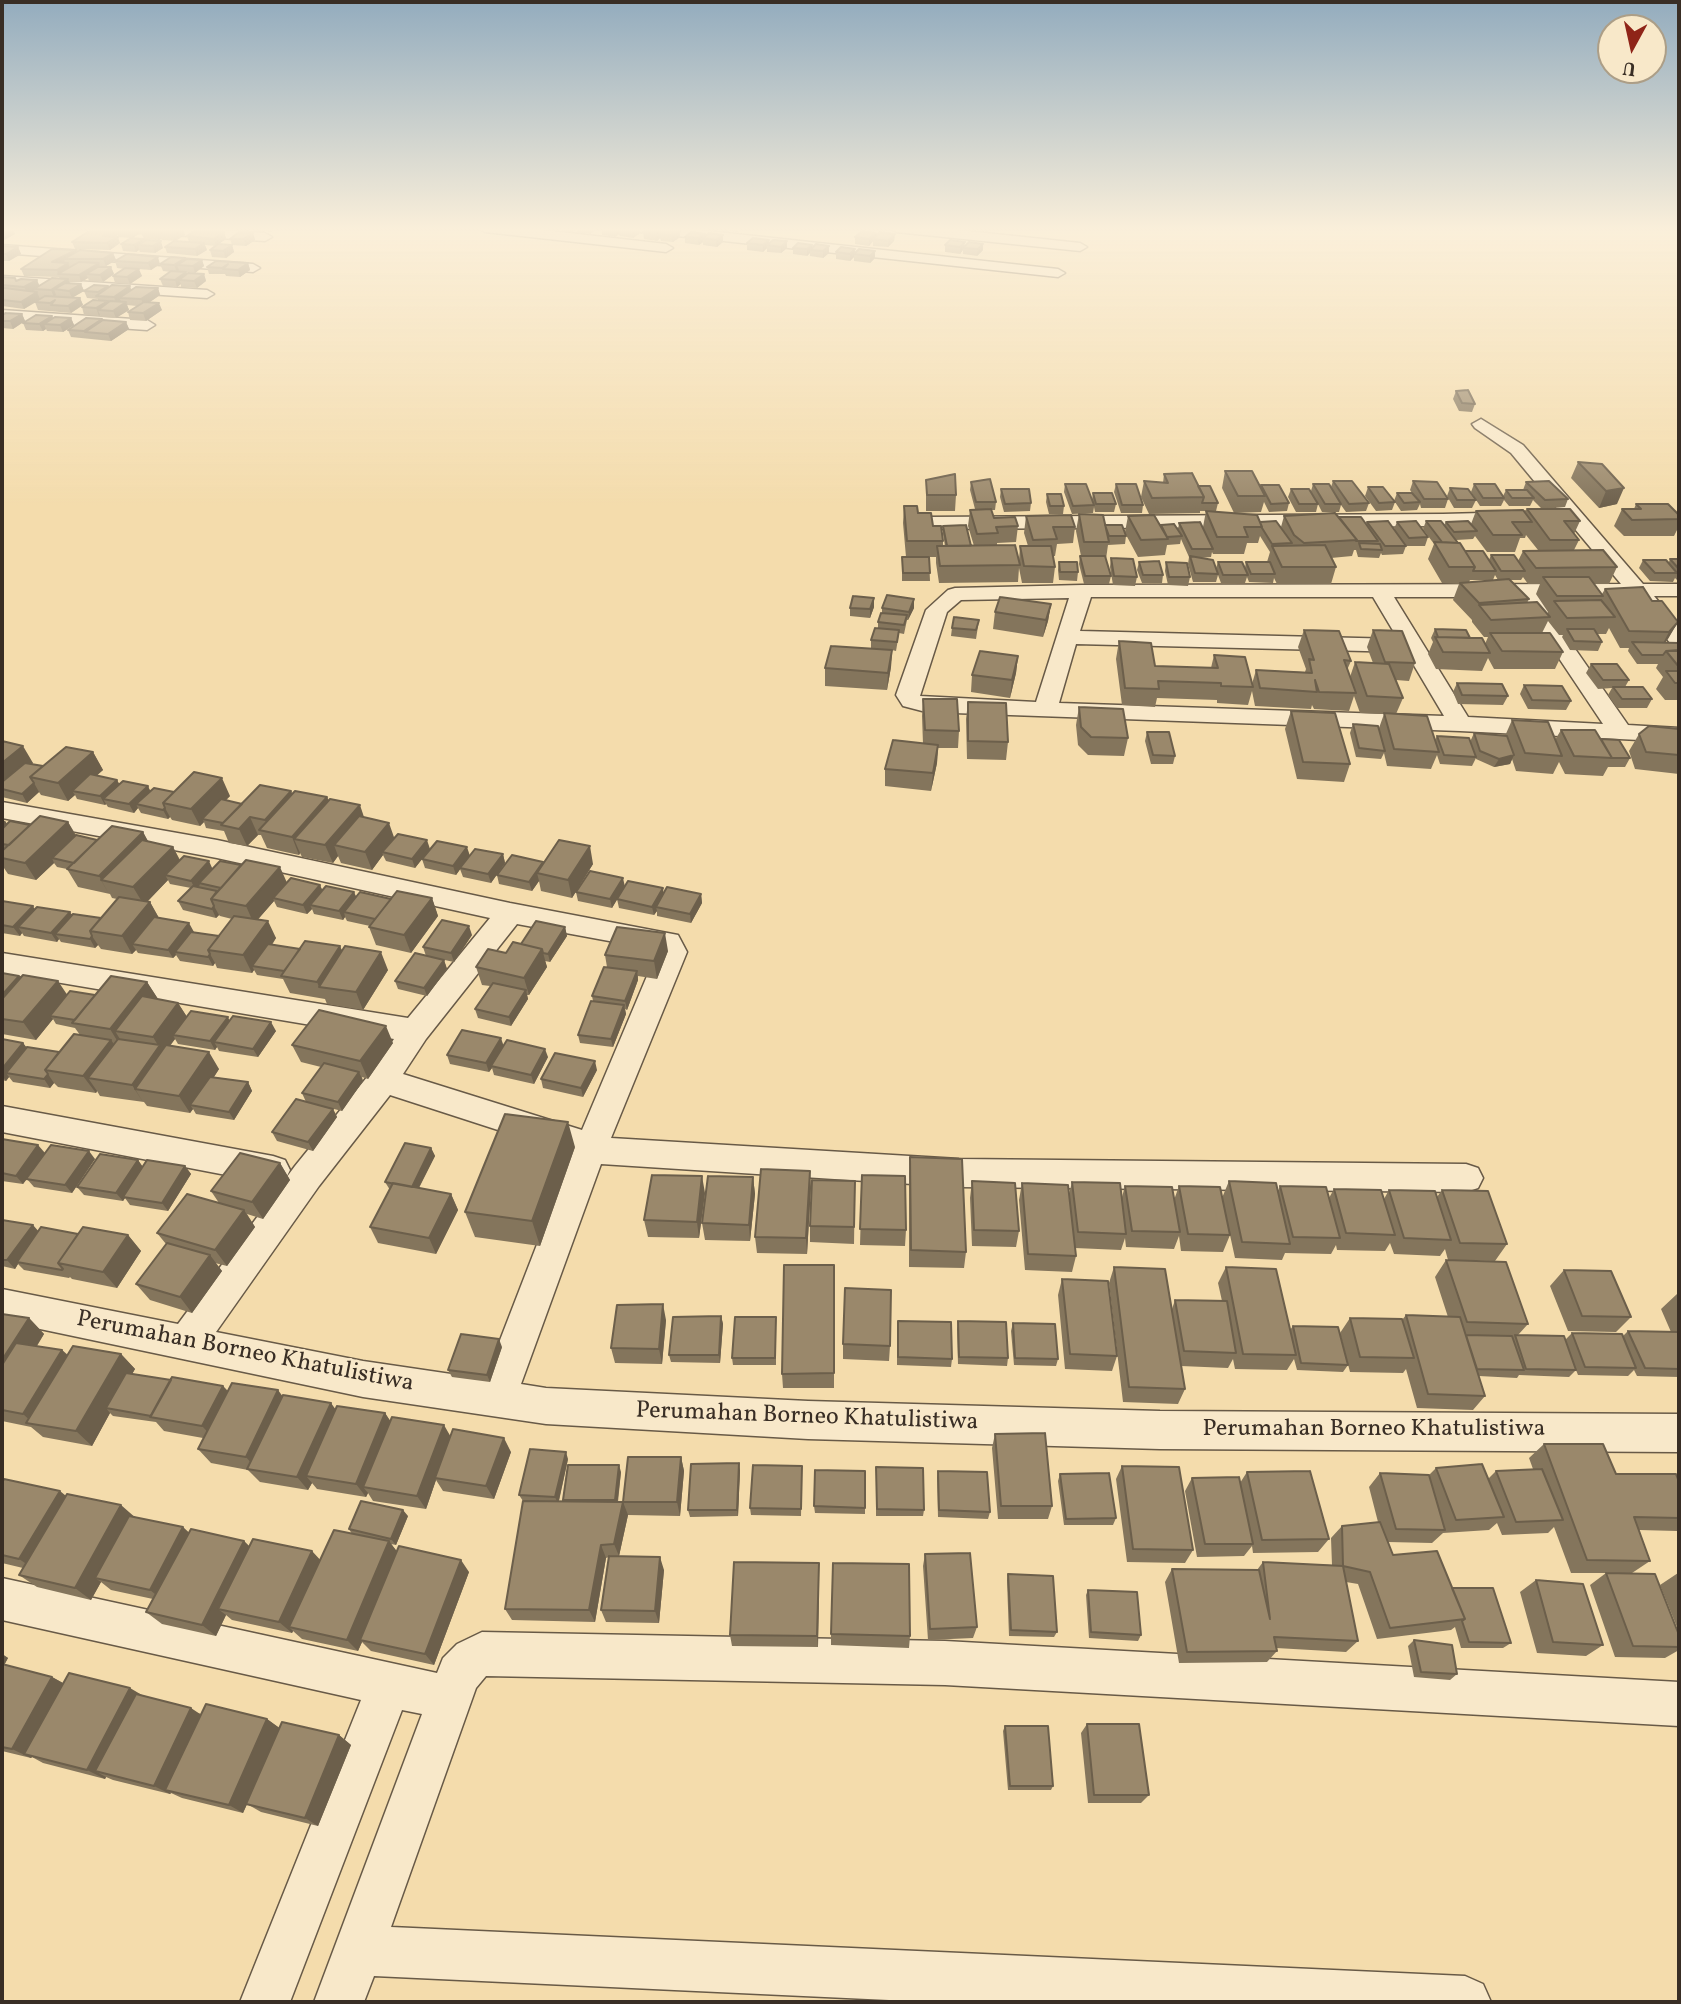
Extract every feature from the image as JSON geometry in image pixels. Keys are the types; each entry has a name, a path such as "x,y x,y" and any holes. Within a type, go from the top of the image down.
{"street":[{"path":"88,322 147,326"},
{"path":"1481,424 1517,449 1679,639"},
{"path":"925,523 1429,520 1574,516"},
{"path":"1679,590 1082,591 956,594 937,610 908,695 911,701 919,704 1679,735"},
{"path":"1045,709 1082,591"},
{"path":"1380,591 1460,724"},
{"path":"1525,591 1621,733"},
{"path":"1068,637 1413,646"},
{"path":"2,810 217,849 510,913 668,942 672,946 673,952 610,1150 521,1403"},
{"path":"188,1341 307,1176 383,1080 415,1031 510,913"},
{"path":"2,963 415,1031"},
{"path":"383,1080 610,1150 959,1173 1465,1178"},
{"path":"2,1119 307,1176"},
{"name":"Perumahan Borneo Khatulistiwa","path":"2,1305 363,1379 521,1403 808,1420 1160,1430 1679,1433"},
{"path":"2,1599 418,1692 459,1674 472,1659 494,1653 945,1663 1679,1704"},
{"path":"339,2002 358,1950 418,1692"},
{"path":"265,2002 418,1692"},
{"path":"358,1950 1465,2002"}],"building":[{"path":"25,322 43,322 39,324 23,323"},
{"path":"48,322 65,322 60,325 44,324"},
{"path":"81,322 98,322 84,331 68,330"},
{"path":"101,322 126,322 108,334 85,332"},
{"path":"1468,390 1475,404 1462,403 1456,391"},
{"path":"1578,462 1602,464 1624,488 1606,491"},
{"path":"1225,471 1252,471 1265,496 1238,496"},
{"path":"1192,473 1204,497 1152,498 1144,481 1168,483 1164,474"},
{"path":"955,474 956,495 927,495 926,480"},
{"path":"990,479 996,502 976,502 971,482"},
{"path":"1333,481 1352,481 1369,503 1349,504"},
{"path":"1413,481 1437,482 1448,499 1424,499"},
{"path":"1549,481 1568,499 1545,500 1526,482"},
{"path":"1065,484 1086,484 1094,505 1073,506"},
{"path":"1116,484 1136,484 1143,505 1122,505"},
{"path":"1313,484 1329,484 1341,504 1325,504"},
{"path":"1474,484 1495,484 1504,498 1483,498"},
{"path":"1261,485 1279,485 1289,503 1271,504"},
{"path":"1198,486 1210,486 1218,503 1202,503 1204,497"},
{"path":"1368,487 1383,487 1395,502 1379,503"},
{"path":"1450,488 1468,489 1476,500 1457,500"},
{"path":"1001,489 1029,489 1031,503 1005,504"},
{"path":"1291,489 1309,489 1318,504 1299,504"},
{"path":"1506,490 1527,490 1534,498 1512,498"},
{"path":"1093,493 1112,493 1116,504 1096,504"},
{"path":"1397,493 1412,493 1420,502 1404,503"},
{"path":"1047,494 1061,494 1064,506 1050,506"},
{"path":"1636,504 1668,504 1679,515 1679,519 1632,520 1622,509 1641,509"},
{"path":"904,506 917,506 918,513 931,513 933,526 941,526 943,541 907,541"},
{"path":"991,509 994,518 1015,517 1018,526 996,527 998,533 977,534 970,510"},
{"path":"1527,509 1570,509 1580,521 1564,521 1579,540 1550,540"},
{"path":"1523,510 1532,522 1512,522 1522,535 1493,535 1476,511"},
{"path":"1206,511 1257,515 1262,527 1244,527 1248,537 1217,537"},
{"path":"1335,513 1357,540 1304,543 1294,535 1284,516"},
{"path":"1079,514 1103,515 1109,542 1084,542"},
{"path":"1071,515 1075,527 1053,527 1057,539 1033,540 1026,516"},
{"path":"1154,515 1168,539 1141,540 1128,516"},
{"path":"1339,517 1361,517 1378,541 1356,541"},
{"path":"1276,521 1292,543 1272,544 1260,522"},
{"path":"1388,521 1406,546 1385,546 1367,522"},
{"path":"1416,521 1428,537 1409,538 1397,522"},
{"path":"1426,521 1441,521 1458,543 1442,542"},
{"path":"1468,521 1477,531 1454,532 1446,522"},
{"path":"1200,522 1213,549 1192,549 1179,523"},
{"path":"1174,524 1182,536 1167,537 1161,525"},
{"path":"966,525 971,546 947,546 943,526"},
{"path":"1105,525 1122,525 1126,536 1109,536"},
{"path":"1434,542 1460,543 1475,567 1449,567"},
{"path":"1359,543 1380,544 1382,550 1361,549"},
{"path":"1015,545 1020,565 940,566 937,546"},
{"path":"1325,545 1336,567 1282,567 1272,546"},
{"path":"1020,546 1051,546 1055,567 1024,566"},
{"path":"1603,550 1617,567 1536,568 1523,551"},
{"path":"1465,551 1483,551 1496,571 1473,571 1475,567"},
{"path":"1491,555 1514,555 1525,571 1501,571"},
{"path":"1080,556 1105,556 1111,576 1085,576"},
{"path":"1190,556 1213,560 1218,574 1195,573"},
{"path":"902,557 929,557 930,573 903,573"},
{"path":"1111,558 1133,559 1137,577 1114,576"},
{"path":"1670,559 1679,559 1679,569"},
{"path":"1643,560 1666,560 1677,573 1655,573"},
{"path":"1159,561 1163,575 1143,575 1139,562"},
{"path":"1059,562 1077,562 1078,572 1060,572"},
{"path":"1166,562 1187,563 1190,577 1169,577"},
{"path":"1218,562 1242,562 1248,575 1223,575"},
{"path":"1246,562 1270,562 1275,574 1251,574"},
{"path":"1543,577 1589,577 1603,596 1557,596"},
{"path":"1509,579 1529,599 1479,603 1460,583"},
{"path":"1643,587 1652,601 1662,601 1678,622 1669,632 1629,631 1605,589"},
{"path":"887,595 914,599 909,612 882,608"},
{"path":"853,596 874,598 870,609 850,608"},
{"path":"1000,597 1051,604 1046,620 995,612"},
{"path":"1601,600 1615,617 1567,618 1554,601"},
{"path":"1537,602 1550,617 1491,620 1479,605"},
{"path":"881,613 907,615 904,625 878,622"},
{"path":"954,617 979,620 976,630 952,628"},
{"path":"875,628 899,630 897,642 871,640"},
{"path":"1435,629 1466,630 1470,638 1438,637"},
{"path":"1567,629 1594,629 1602,642 1574,641"},
{"path":"1304,630 1339,631 1351,661 1344,660 1356,693 1319,692 1315,680 1317,692 1260,688 1256,670 1312,673 1309,659 1314,660"},
{"path":"1373,630 1402,631 1415,663 1385,662"},
{"path":"1490,633 1550,633 1563,652 1502,651"},
{"path":"1435,637 1482,638 1490,653 1443,652"},
{"path":"1119,641 1151,643 1155,666 1218,668 1214,655 1245,657 1253,687 1158,681 1159,689 1125,688"},
{"path":"1632,642 1679,643 1679,651 1666,651 1663,655 1642,655"},
{"path":"831,646 892,650 888,673 825,668"},
{"path":"1679,650 1679,667 1666,651"},
{"path":"980,651 1018,656 1012,680 972,675"},
{"path":"1355,662 1389,664 1403,698 1367,696"},
{"path":"1591,664 1617,664 1629,680 1603,680"},
{"path":"1666,671 1679,671 1679,683 1675,683"},
{"path":"1457,683 1502,684 1508,696 1462,695"},
{"path":"1524,685 1562,686 1571,701 1532,700"},
{"path":"1613,687 1643,687 1652,699 1622,699"},
{"path":"923,699 957,699 959,731 925,730"},
{"path":"968,702 1006,703 1008,742 968,741"},
{"path":"1079,707 1123,709 1128,738 1091,737 1081,727"},
{"path":"1291,711 1335,713 1350,764 1303,762"},
{"path":"1384,713 1427,716 1439,752 1394,749"},
{"path":"1512,720 1548,722 1562,756 1525,753"},
{"path":"1353,724 1378,726 1385,751 1359,748"},
{"path":"1649,726 1679,729 1679,755 1646,752 1639,734"},
{"path":"1561,730 1595,730 1612,758 1574,756"},
{"path":"1147,732 1169,732 1175,756 1153,755"},
{"path":"1474,733 1507,736 1514,755 1499,759 1480,751"},
{"path":"1437,736 1469,738 1476,757 1444,755"},
{"path":"1601,739 1619,740 1630,758 1612,758"},
{"path":"893,740 938,745 933,773 885,769"},
{"path":"2,741 23,746 2,763"},
{"path":"66,747 93,752 58,783 30,777"},
{"path":"25,763 43,766 30,777 34,783 22,794 2,789 2,782"},
{"path":"194,772 222,778 191,809 163,803"},
{"path":"90,774 117,780 100,796 72,791"},
{"path":"123,781 148,786 129,804 103,799"},
{"path":"260,785 291,791 265,820 250,817 239,829 221,825"},
{"path":"154,788 174,792 163,803 163,810 136,804"},
{"path":"295,791 327,797 292,837 259,830"},
{"path":"221,799 242,804 223,823 202,819"},
{"path":"330,799 360,805 325,845 294,839"},
{"path":"40,816 68,822 25,863 2,858 2,851"},
{"path":"359,816 389,823 365,852 334,845"},
{"path":"10,821 30,825 9,845 2,844 2,829"},
{"path":"112,826 143,832 99,876 67,869"},
{"path":"398,834 427,840 412,859 382,852"},
{"path":"76,835 97,840 74,863 52,858"},
{"path":"142,840 173,847 133,887 101,880"},
{"path":"559,840 590,846 568,880 537,873"},
{"path":"437,841 467,847 453,866 422,859"},
{"path":"475,849 503,854 488,874 460,868"},
{"path":"512,855 543,862 529,882 497,875"},
{"path":"184,856 209,861 191,881 165,875"},
{"path":"246,860 280,867 246,906 211,899"},
{"path":"220,861 241,865 221,888 199,883"},
{"path":"590,871 623,878 610,899 576,892"},
{"path":"291,878 320,885 303,905 273,898"},
{"path":"628,881 663,888 652,907 617,899"},
{"path":"193,886 217,891 211,899 214,906 212,909 178,901"},
{"path":"326,886 354,892 339,911 310,905"},
{"path":"667,887 701,894 690,914 656,907"},
{"path":"397,891 432,898 404,935 369,927"},
{"path":"360,892 391,899 375,919 344,912"},
{"path":"119,897 150,902 122,936 90,931"},
{"path":"2,901 33,906 13,927 2,925"},
{"path":"37,907 70,912 51,933 18,927"},
{"path":"73,914 101,918 90,931 90,939 55,934"},
{"path":"234,916 268,921 243,955 208,950"},
{"path":"154,917 189,923 168,950 132,944"},
{"path":"442,920 469,926 451,953 423,947"},
{"path":"536,921 565,927 548,954 543,953 542,949 521,944"},
{"path":"617,927 665,933 654,961 605,955"},
{"path":"191,932 219,936 208,950 208,957 175,952"},
{"path":"305,941 340,946 317,982 281,976"},
{"path":"513,942 542,949 524,978 476,967 488,949 506,953"},
{"path":"268,944 300,949 284,971 252,966"},
{"path":"345,946 381,952 356,992 319,987"},
{"path":"415,953 444,960 424,988 395,981"},
{"path":"604,967 637,971 625,1001 592,996"},
{"path":"2,973 19,976 2,995"},
{"path":"23,975 58,981 23,1022 2,1019 2,999"},
{"path":"111,976 147,982 110,1029 72,1023"},
{"path":"493,983 526,990 509,1017 475,1009"},
{"path":"70,991 95,995 75,1020 50,1016"},
{"path":"142,996 178,1003 153,1037 115,1031"},
{"path":"591,1001 624,1005 611,1039 578,1035"},
{"path":"319,1010 386,1026 360,1061 292,1045"},
{"path":"191,1011 228,1017 210,1041 173,1035"},
{"path":"233,1016 271,1022 253,1049 214,1042"},
{"path":"462,1030 501,1038 486,1063 447,1055"},
{"path":"74,1034 111,1040 83,1076 45,1070"},
{"path":"2,1039 23,1043 2,1069"},
{"path":"118,1039 160,1045 132,1085 88,1078"},
{"path":"507,1040 545,1049 531,1075 491,1066"},
{"path":"166,1045 209,1052 179,1096 135,1089"},
{"path":"27,1047 59,1052 45,1070 48,1074 44,1079 6,1073"},
{"path":"555,1053 595,1061 581,1088 541,1079"},
{"path":"324,1063 359,1072 338,1102 302,1093"},
{"path":"210,1077 248,1082 229,1112 190,1105"},
{"path":"296,1099 333,1109 308,1142 272,1132"},
{"path":"505,1114 568,1122 532,1221 465,1212"},
{"path":"2,1139 38,1145 16,1176 2,1173"},
{"path":"405,1143 431,1148 412,1187 385,1182"},
{"path":"51,1145 89,1151 65,1185 26,1179"},
{"path":"240,1153 280,1163 252,1202 211,1191"},
{"path":"100,1154 138,1160 116,1193 77,1187"},
{"path":"910,1157 962,1159 966,1252 911,1250"},
{"path":"147,1160 185,1166 162,1203 123,1197"},
{"path":"761,1169 810,1171 806,1238 755,1237"},
{"path":"652,1175 702,1176 697,1222 644,1220"},
{"path":"862,1175 905,1176 906,1230 860,1229"},
{"path":"708,1176 753,1177 749,1225 702,1223"},
{"path":"812,1180 855,1181 854,1227 810,1226"},
{"path":"972,1181 1015,1183 1019,1231 974,1230"},
{"path":"1229,1181 1276,1183 1290,1244 1242,1242"},
{"path":"1072,1182 1120,1183 1126,1234 1078,1232"},
{"path":"393,1183 451,1194 429,1238 370,1227"},
{"path":"1022,1183 1068,1185 1076,1256 1028,1254"},
{"path":"1125,1186 1172,1187 1180,1232 1132,1231"},
{"path":"1179,1186 1220,1187 1230,1235 1188,1234"},
{"path":"1280,1186 1326,1187 1340,1238 1293,1237"},
{"path":"1334,1189 1381,1190 1395,1235 1346,1233"},
{"path":"1389,1190 1435,1191 1451,1240 1404,1238"},
{"path":"1442,1190 1488,1191 1507,1244 1460,1243"},
{"path":"187,1194 244,1210 215,1250 157,1233"},
{"path":"2,1220 33,1225 7,1260 2,1260"},
{"path":"41,1227 78,1234 58,1263 62,1270 17,1262"},
{"path":"83,1227 128,1235 103,1272 58,1263"},
{"path":"167,1243 210,1255 180,1297 136,1284"},
{"path":"1446,1260 1506,1262 1528,1324 1467,1322"},
{"path":"784,1265 834,1265 834,1373 782,1374"},
{"path":"1114,1267 1165,1269 1185,1389 1129,1387"},
{"path":"1226,1267 1276,1269 1296,1355 1243,1354"},
{"path":"1564,1270 1611,1271 1631,1317 1582,1316"},
{"path":"1062,1279 1108,1281 1117,1356 1070,1354"},
{"path":"845,1288 891,1290 890,1346 843,1344"},
{"path":"1175,1300 1227,1301 1236,1353 1184,1351"},
{"path":"663,1304 659,1349 611,1348 617,1305"},
{"path":"2,1314 29,1318 2,1360"},
{"path":"1406,1315 1460,1317 1485,1396 1428,1394"},
{"path":"721,1316 719,1355 669,1355 673,1317"},
{"path":"735,1317 776,1317 775,1358 732,1358"},
{"path":"1350,1318 1402,1319 1414,1358 1360,1357"},
{"path":"898,1321 951,1322 952,1359 898,1357"},
{"path":"958,1321 1006,1322 1008,1358 959,1357"},
{"path":"1013,1323 1055,1324 1058,1359 1015,1358"},
{"path":"1293,1326 1338,1327 1348,1365 1301,1363"},
{"path":"1628,1331 1678,1332 1679,1369 1645,1368"},
{"path":"1572,1333 1622,1334 1636,1368 1585,1367"},
{"path":"461,1334 499,1339 487,1375 448,1370"},
{"path":"1466,1335 1512,1336 1524,1370 1477,1369"},
{"path":"1515,1335 1564,1336 1576,1370 1526,1369"},
{"path":"16,1343 62,1350 23,1414 2,1410 2,1365"},
{"path":"73,1346 121,1354 76,1431 26,1423"},
{"path":"126,1373 171,1380 151,1416 106,1408"},
{"path":"172,1377 223,1386 202,1426 150,1417"},
{"path":"232,1383 278,1390 246,1457 198,1449"},
{"path":"283,1395 331,1403 297,1477 247,1469"},
{"path":"337,1406 385,1413 356,1484 306,1476"},
{"path":"392,1417 444,1425 417,1496 363,1487"},
{"path":"453,1429 504,1438 486,1486 435,1478"},
{"path":"1045,1433 1052,1506 1001,1506 995,1434"},
{"path":"1544,1444 1603,1444 1616,1474 1676,1474 1679,1482 1679,1518 1634,1517 1650,1561 1587,1560"},
{"path":"530,1449 566,1452 555,1497 519,1495"},
{"path":"628,1457 681,1457 677,1502 623,1502"},
{"path":"739,1463 737,1510 688,1510 691,1464"},
{"path":"1482,1464 1504,1517 1456,1520 1436,1468"},
{"path":"568,1465 619,1465 615,1500 563,1500"},
{"path":"753,1465 802,1466 801,1509 750,1508"},
{"path":"1122,1466 1179,1467 1193,1550 1133,1549"},
{"path":"876,1467 923,1468 924,1510 877,1509"},
{"path":"1542,1469 1563,1520 1516,1522 1496,1471"},
{"path":"815,1470 865,1471 865,1508 814,1506"},
{"path":"938,1471 987,1472 990,1512 939,1510"},
{"path":"1310,1471 1329,1539 1262,1540 1247,1472"},
{"path":"1109,1473 1116,1518 1066,1519 1060,1474"},
{"path":"1380,1473 1429,1475 1445,1530 1396,1529"},
{"path":"1239,1477 1253,1544 1205,1544 1192,1478"},
{"path":"4,1479 60,1491 19,1559 2,1555"},
{"path":"67,1494 121,1505 75,1588 19,1575"},
{"path":"361,1501 403,1510 391,1539 349,1529"},
{"path":"523,1501 623,1502 614,1544 601,1545 589,1610 505,1609"},
{"path":"129,1516 183,1527 150,1590 95,1578"},
{"path":"1380,1522 1393,1555 1437,1551 1465,1619 1390,1628 1370,1572 1343,1566 1342,1526"},
{"path":"191,1529 244,1541 202,1625 146,1612"},
{"path":"334,1530 389,1541 347,1640 289,1627"},
{"path":"253,1539 312,1551 279,1622 218,1609"},
{"path":"399,1546 461,1560 425,1654 360,1640"},
{"path":"970,1553 977,1627 930,1629 925,1554"},
{"path":"609,1556 660,1557 655,1611 601,1610"},
{"path":"734,1562 819,1563 817,1636 730,1635"},
{"path":"1263,1562 1343,1566 1358,1641 1274,1637 1277,1651 1187,1652 1172,1569 1259,1570 1270,1619"},
{"path":"833,1563 909,1564 910,1636 831,1634"},
{"path":"1606,1573 1655,1574 1679,1635 1679,1647 1633,1646"},
{"path":"1008,1574 1053,1576 1057,1632 1011,1630"},
{"path":"1536,1580 1583,1584 1603,1645 1553,1642"},
{"path":"1452,1588 1493,1588 1511,1643 1469,1642 1462,1621 1465,1619"},
{"path":"1088,1590 1137,1592 1141,1635 1091,1632"},
{"path":"1414,1640 1452,1645 1457,1674 1421,1672"},
{"path":"2,1664 52,1677 12,1749 2,1747"},
{"path":"69,1673 130,1688 87,1770 24,1754"},
{"path":"136,1694 191,1708 154,1786 95,1771"},
{"path":"206,1704 267,1719 229,1805 165,1790"},
{"path":"282,1722 339,1735 305,1818 246,1804"},
{"path":"1087,1724 1139,1724 1149,1795 1094,1795"},
{"path":"1005,1726 1048,1726 1053,1786 1010,1786"}]}
